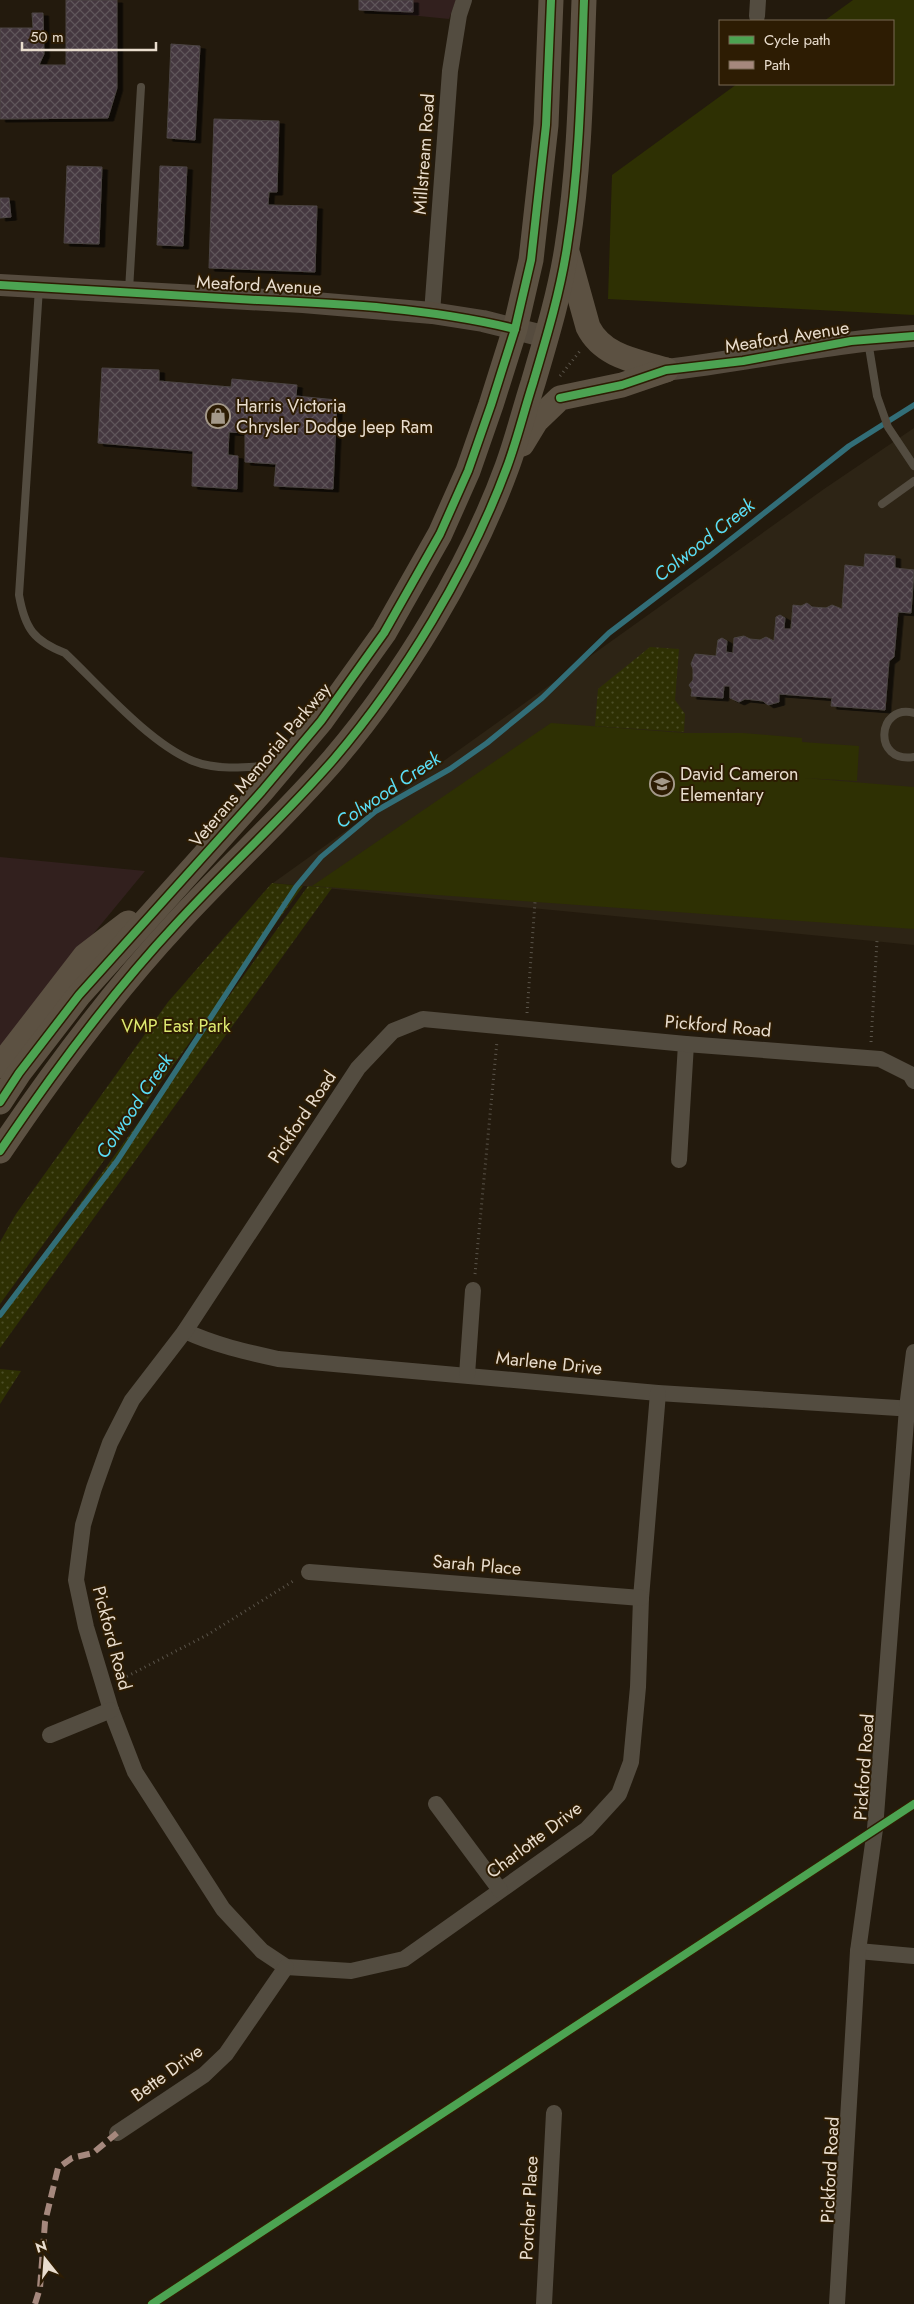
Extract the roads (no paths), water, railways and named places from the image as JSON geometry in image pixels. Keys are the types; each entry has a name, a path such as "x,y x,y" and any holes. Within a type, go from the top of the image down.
{"main road":[{"name":"Veterans Memorial Parkway","path":"0,1151 47,1081 71,1028 79,996 321,721 384,633 440,534 468,470 515,329 531,260 545,135 551,0"},
{"name":"Veterans Memorial Parkway","path":"0,1102 71,1028 105,1004 176,924 334,759 382,697 430,625 477,538 507,467 547,337 566,250 577,170 584,0"},
{"path":"566,250 588,327 594,338 610,352 666,370"},
{"path":"507,467 536,421 560,398 622,385 666,370"},
{"path":"0,1066 84,956 174,888"}],"street":[{"name":"Millstream Road","path":"432,313 450,71 459,15 464,0"},
{"name":"Meaford Avenue","path":"0,285 303,302 432,313 483,321 547,337"},
{"name":"Meaford Avenue","path":"666,370 743,360 868,339 914,336"},
{"name":"Pickford Road","path":"286,1967 262,1951 223,1909 135,1772 104,1688 86,1627 76,1580 83,1526 110,1443 132,1400 186,1331 358,1068 393,1031 423,1019 686,1044 880,1059 910,1074 914,1081"},
{"path":"679,1160 686,1044"},
{"path":"467,1375 473,1290"},
{"name":"Marlene Drive","path":"186,1331 206,1341 237,1351 278,1360 658,1393 911,1409"},
{"name":"Pickford Road","path":"837,2304 858,1951 875,1829 911,1409 914,1352"},
{"name":"Charlotte Drive","path":"286,1967 351,1971 404,1959 587,1828 619,1794 631,1762 638,1687 641,1598 658,1393"},
{"name":"Sarah Place","path":"309,1572 641,1598"},
{"name":"Pickford Road","path":"50,1735 111,1710"},
{"path":"436,1804 500,1890"},
{"path":"858,1951 914,1956"},
{"name":"Bette Drive","path":"117,2133 204,2075 226,2054 286,1967"},
{"name":"Porcher Place","path":"544,2304 554,2113"}],"lane":[{"path":"128,292 141,88"},
{"path":"39,287 19,596 27,623 37,639 44,645 65,653 166,747 194,761 219,767 246,768 285,764"},
{"path":"868,339 877,396 885,419 888,427 914,466"},
{"path":"882,504 914,481"},
{"path":"914,713 898,713 889,720 884,729 884,739 888,749 896,756 914,757"}],"waterway":[{"name":"Colwood Creek","path":"0,1315 117,1161 296,887 321,857 376,811 450,769 487,743 542,698 609,633 849,446 914,405"}],"place":[{"name":"Harris Victoria Chrysler Dodge Jeep Ram","path":"218,416"},
{"name":"David Cameron Elementary","path":"662,784"}],"park label":[{"name":"VMP East Park","path":"176,1026"}]}
